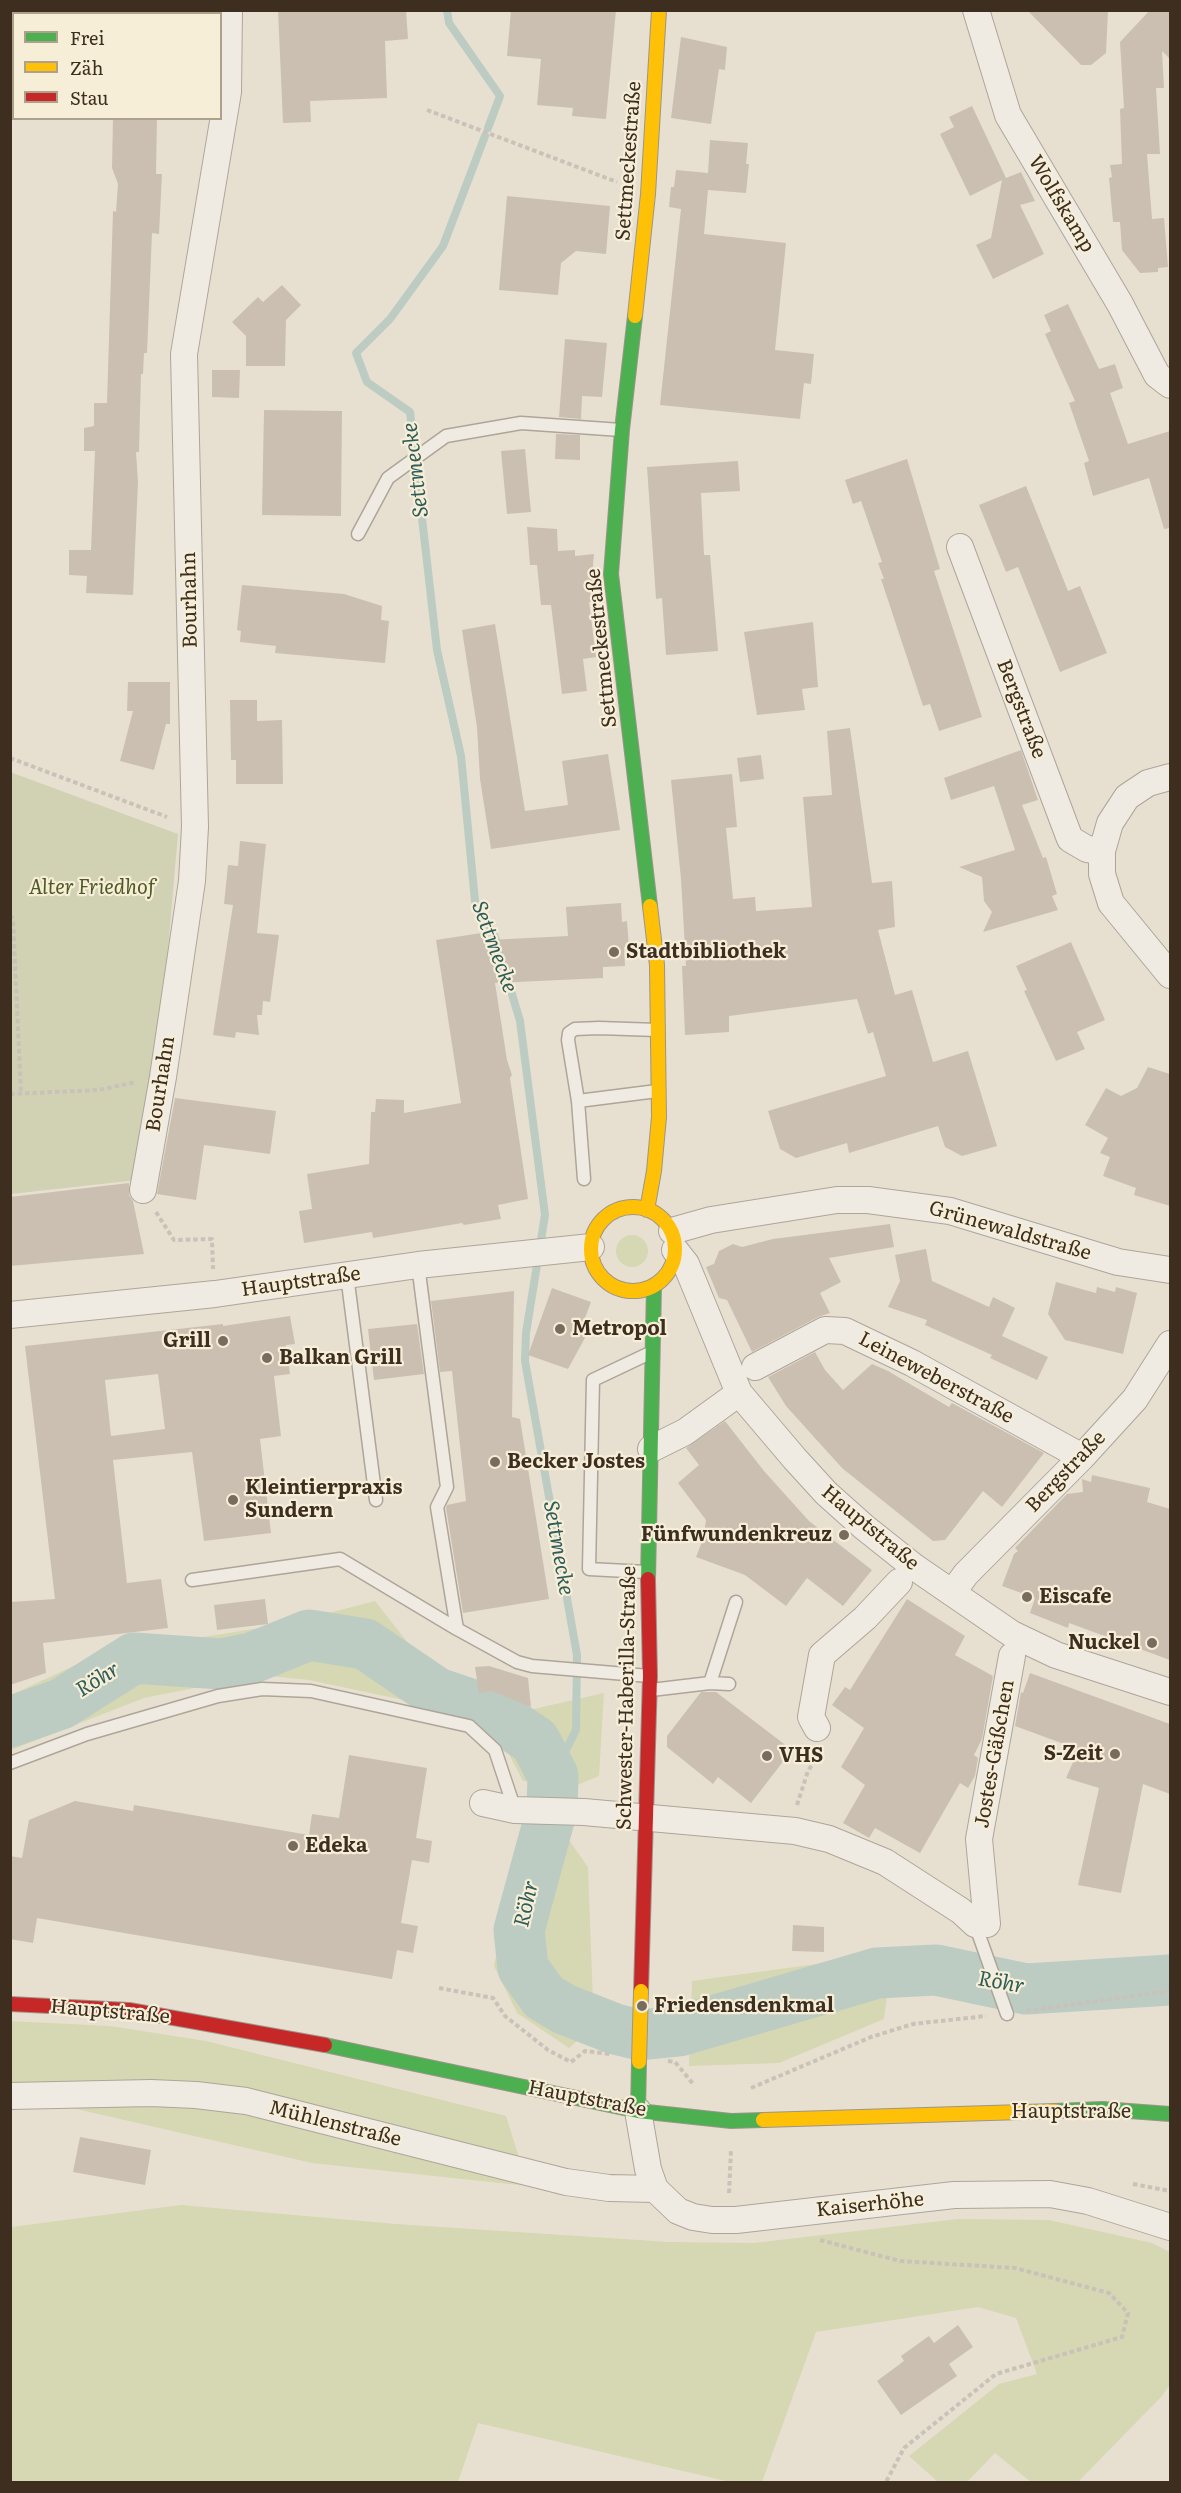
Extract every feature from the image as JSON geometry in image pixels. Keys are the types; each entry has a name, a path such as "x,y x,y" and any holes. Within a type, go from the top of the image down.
{"street":[{"name":"Bourhahn","path":"143,1190 163,1077 192,882 195,827 184,354 228,92 229,10"},
{"name":"Settmeckestraße","path":"647,1210 657,1150 660,1090 657,965 612,574 622,430 648,194 659,10"},
{"name":"Wolfskamp","path":"976,10 1008,115 1120,304 1157,375 1170,385"},
{"name":"Bergstraße","path":"960,548 1070,839 1087,849 1102,851"},
{"path":"1170,777 1148,783 1127,797 1110,823 1102,851 1102,874 1111,903 1170,975"},
{"name":"Grünewaldstraße","path":"674,1240 711,1220 837,1200 868,1200 950,1211 1118,1262 1170,1270"},
{"path":"638,1207 663,1219 674,1240 672,1264 665,1276 654,1286 641,1291 626,1291 612,1286 603,1279 579,1248 594,1233 602,1220 623,1208 638,1207"},
{"name":"Hauptstraße","path":"674,1240 740,1393 826,1493 864,1527 959,1584 1012,1634 1056,1655 1170,1692"},
{"name":"Hauptstraße","path":"10,1316 215,1294 418,1265 579,1248"},
{"name":"Schwester-Haberilla-Straße","path":"638,2111 650,1683 648,1572 654,1286"},
{"name":"Leineweberstraße","path":"755,1367 825,1330 845,1331 912,1363 1082,1457"},
{"name":"Bergstraße","path":"959,1584 1135,1399 1170,1344"},
{"path":"651,1449 685,1431 740,1393"},
{"path":"818,1728 811,1717 822,1655 865,1618 899,1582"},
{"name":"Jostes-Gäßchen","path":"981,1924 980,1839 1012,1656"},
{"path":"483,1803 517,1810 584,1812 789,1831 829,1839 873,1855 981,1924"},
{"name":"Hauptstraße","path":"10,2004 140,2012 304,2041 638,2111 731,2121 1102,2109 1170,2114"},
{"name":"Mühlenstraße","path":"10,2096 196,2095 246,2102 566,2182 609,2188 655,2189"},
{"name":"Kaiserhöhe","path":"638,2111 648,2169 655,2189 678,2211 712,2220 736,2220 954,2195 1050,2194 1088,2200 1170,2227"}],"lane":[{"path":"358,534 388,478 446,436 520,423 622,430"},
{"path":"584,1179 578,1101 569,1034 574,1029 658,1030"},
{"path":"578,1101 660,1090"},
{"path":"418,1265 447,1487 437,1507 457,1629"},
{"path":"346,1275 376,1500"},
{"path":"648,1572 589,1569 592,1380 654,1351"},
{"path":"192,1580 340,1559 517,1662 532,1666 591,1671 650,1683 729,1684"},
{"path":"710,1683 736,1602"},
{"path":"10,1763 87,1734 218,1696 262,1689 311,1690 469,1726 495,1750 517,1810"},
{"path":"981,1924 1007,2014"}],"path":[{"path":"427,110 648,194"},
{"path":"10,758 195,827"},
{"path":"10,915 13,919 21,1094"},
{"path":"10,1094 99,1090 163,1077"},
{"path":"143,1190 174,1240 212,1239 215,1294"},
{"path":"789,1831 808,1771 822,1749 818,1728"},
{"path":"439,1988 494,1998 505,2016 548,2050 571,2062"},
{"path":"750,2088 872,2037 913,2024 1007,2014 1170,1991"},
{"path":"731,2149 729,2206 736,2220"},
{"path":"812,2239 900,2261 1016,2268 1109,2293 1128,2313 1122,2337 996,2374 903,2448 886,2482"}],"green space":[{"name":"Alter Friedhof","path":"10,772 178,834 158,1065 137,1180 11,1194"},
{"path":"632,1235 643,1240 648,1251 643,1262 632,1267 621,1262 616,1251 621,1240"},
{"path":"375,1601 438,1681 476,1697 525,1711 604,1693 599,1776 577,1785 523,1781 501,1739 470,1714 309,1680 260,1675 144,1698 11,1750 11,1695 99,1654 290,1623"},
{"path":"520,1832 566,1836 588,1867 593,2003 585,2034 569,2048 517,2013 494,1966"},
{"path":"926,1949 977,1961 986,2000 888,1989 884,2019 779,2063 689,2066 692,1981"},
{"path":"10,2021 110,2026 206,2041 506,2116 528,2186 312,2163 11,2094"},
{"path":"181,2205 396,2224 669,2242 754,2243 958,2219 1049,2220 1152,2243 1170,2252 1170,2384 1163,2395 1078,2482 1031,2482 995,2453 967,2482 938,2482 909,2456 999,2384 1037,2374 1016,2318 978,2307 816,2332 762,2482 730,2482 478,2423 458,2482 11,2482 11,2227"}],"building":[{"path":"278,10 406,10 408,39 385,41 387,98 310,101 311,122 283,123"},
{"path":"511,10 616,10 606,119 572,116 573,108 537,105 541,59 507,56"},
{"path":"1027,10 1108,10 1106,53 1091,65 1081,65"},
{"path":"1150,10 1170,10 1170,59 1162,51 1164,88 1156,88 1160,154 1147,154 1152,219 1164,218 1168,267 1158,268 1158,272 1140,273 1122,250 1120,222 1113,222 1109,178 1112,177 1110,165 1122,164 1120,109 1124,108 1120,42"},
{"path":"681,37 727,47 725,70 719,69 711,124 671,118"},
{"path":"972,106 1006,178 1021,172 1035,201 1020,205 1044,254 993,279 976,245 991,238 1002,180 970,196 940,134 954,127 949,117"},
{"path":"113,120 157,120 156,174 162,174 159,234 152,233 147,353 144,353 143,374 141,374 139,452 136,452 138,482 133,595 86,593 87,576 69,575 69,550 91,550 95,451 84,451 84,428 94,426 94,403 107,403 113,211 116,212 118,184 112,168"},
{"path":"710,140 748,143 746,164 749,164 746,193 708,190 704,234 786,243 775,350 814,354 811,384 804,383 800,419 660,405 681,209 669,207 671,187 674,187 676,170 708,173"},
{"path":"507,196 610,206 606,254 576,251 561,263 558,295 499,290"},
{"path":"282,285 301,305 286,320 285,366 246,366 246,336 232,322 258,297 263,302"},
{"path":"1068,304 1099,369 1115,364 1123,388 1110,393 1128,444 1170,431 1170,528 1164,529 1149,478 1093,496 1084,463 1089,461 1069,403 1075,401 1045,334 1051,331 1044,315"},
{"path":"565,339 607,343 602,397 582,396 581,419 559,417"},
{"path":"212,370 240,370 239,398 212,397"},
{"path":"264,410 342,411 341,516 262,515"},
{"path":"556,434 580,435 580,460 555,459"},
{"path":"525,449 531,512 507,514 501,451"},
{"path":"907,459 940,569 934,571 982,717 939,731 930,704 923,706 881,579 884,579 878,563 882,562 861,501 853,504 845,480"},
{"path":"738,461 740,491 701,493 704,555 710,555 718,651 666,655 662,598 656,599 647,467"},
{"path":"1026,486 1068,591 1080,586 1107,653 1060,672 1018,567 1006,572 979,505"},
{"path":"527,527 557,529 558,551 575,550 575,556 594,554 592,576 595,602 589,602 596,657 583,659 587,691 562,694 551,605 541,605 537,565 530,565"},
{"path":"242,585 344,594 382,606 381,620 389,621 385,663 275,653 276,646 240,642 241,631 237,630"},
{"path":"813,622 818,687 802,689 805,710 757,715 744,632"},
{"path":"495,624 525,811 568,805 562,761 608,754 620,830 491,849 480,779 477,727 462,630"},
{"path":"128,682 170,682 170,724 166,724 154,770 120,761 133,711 127,711"},
{"path":"230,700 257,700 257,721 282,720 283,784 236,784 236,760 231,760"},
{"path":"850,728 872,883 892,881 895,927 878,930 895,995 912,990 933,1062 968,1051 997,1146 962,1156 945,1147 938,1126 849,1153 847,1143 796,1158 780,1149 768,1111 886,1076 873,1032 868,1034 857,999 729,1016 729,1032 685,1035 682,966 686,966 681,879 671,780 732,774 737,827 726,828 733,899 755,897 756,911 812,907 803,797 832,795 827,731"},
{"path":"1021,750 1038,800 1022,805 1043,858 1046,857 1057,894 1052,896 1058,910 983,932 992,912 984,901 982,877 959,867 1015,850 994,786 951,800 944,778"},
{"path":"761,755 764,779 740,782 737,758"},
{"path":"240,841 266,844 257,933 279,935 270,1002 263,1001 262,1015 257,1015 259,1035 236,1032 235,1038 213,1035 233,905 224,904 228,865 238,866"},
{"path":"621,903 622,922 627,921 629,947 624,947 625,966 603,967 603,978 495,983 507,1060 512,1075 510,1078 528,1199 498,1205 501,1219 373,1238 372,1232 304,1243 299,1211 312,1209 307,1174 369,1164 371,1112 375,1112 376,1099 404,1100 404,1113 461,1103 436,940 488,932 489,940 568,936 566,907"},
{"path":"1071,942 1105,1020 1077,1032 1085,1049 1056,1061 1024,991 1027,990 1016,966"},
{"path":"1148,1067 1170,1074 1170,1206 1134,1195 1136,1188 1103,1176 1110,1157 1100,1153 1108,1138 1085,1125 1106,1088 1121,1096 1137,1088"},
{"path":"175,1098 276,1111 270,1154 204,1145 196,1200 157,1194"},
{"path":"129,1183 129,1195 133,1201 144,1254 10,1266 10,1197"},
{"path":"890,1224 894,1247 829,1258 841,1282 820,1293 830,1313 752,1352 727,1300 719,1298 706,1267 714,1264 719,1251 733,1244 742,1247 773,1239"},
{"path":"926,1249 932,1281 989,1307 993,1297 1015,1308 1002,1336 1048,1357 1037,1380 990,1358 992,1355 925,1325 927,1320 888,1307 900,1281 895,1255"},
{"path":"1056,1282 1096,1293 1097,1287 1115,1292 1116,1287 1137,1293 1123,1354 1065,1340 1048,1314"},
{"name":"Metropol","path":"552,1288 591,1302 579,1334 586,1336 568,1369 528,1355"},
{"name":"Becker Jostes","path":"514,1291 512,1417 520,1419 549,1599 463,1613 446,1508 447,1505 466,1501 452,1371 440,1372 431,1301"},
{"path":"290,1316 295,1344 286,1345 290,1374 274,1376 281,1436 260,1439 271,1533 204,1541 192,1452 113,1460 127,1583 161,1579 168,1628 43,1643 46,1673 10,1685 10,1602 55,1599 25,1346 223,1324 223,1326","holes":["158,1374 165,1429 111,1436 105,1380"]},
{"path":"417,1324 424,1374 374,1380 368,1329"},
{"path":"815,1352 825,1370 843,1390 872,1364 949,1407 952,1403 1044,1453 1002,1507 983,1491 945,1540 933,1541 842,1468 786,1406 768,1377"},
{"path":"725,1421 764,1471 809,1521 872,1570 843,1606 807,1578 786,1606 745,1575 696,1557 703,1539 706,1520 678,1483 699,1465 686,1448"},
{"path":"1092,1475 1150,1488 1147,1502 1170,1509 1170,1660 1069,1623 1068,1628 1030,1613 1035,1598 1002,1586 1014,1554 1018,1551 1015,1548 1067,1494 1083,1492 1082,1479 1091,1482"},
{"path":"265,1599 268,1624 217,1630 214,1605"},
{"path":"907,1599 965,1636 955,1655 993,1676 982,1739 974,1755 978,1758 975,1776 968,1788 960,1783 920,1853 875,1828 869,1838 843,1823 865,1785 841,1767 864,1728 832,1705 845,1687 850,1690"},
{"path":"489,1666 528,1678 531,1707 492,1691 479,1693 475,1667"},
{"path":"1030,1673 1170,1724 1170,1794 1143,1784 1121,1893 1078,1885 1099,1788 1066,1778 1074,1760 1062,1756 1064,1744 1015,1726 1021,1692 1023,1693"},
{"path":"701,1692 716,1692 792,1750 751,1803 718,1777 713,1784 667,1747 667,1736"},
{"path":"349,1755 427,1768 416,1838 432,1841 429,1863 412,1860 401,1923 418,1926 413,1953 397,1950 392,1979 37,1918 33,1943 10,1939 10,1856 22,1858 29,1820 75,1801 133,1811 134,1805 309,1835 312,1814 339,1818"},
{"path":"793,1925 824,1927 824,1952 792,1951"},
{"path":"80,2137 151,2150 145,2185 73,2172"},
{"path":"958,2325 973,2347 949,2364 957,2376 901,2415 877,2381 904,2361 901,2356 929,2336 934,2343"}],"waterway":[{"name":"Settmecke","path":"447,10 449,23 500,96 488,128"},
{"name":"Settmecke","path":"485,136 443,246 390,319 356,353 367,382 410,412 437,650 461,756 475,901 495,937 499,950"},
{"name":"Settmecke","path":"506,974 520,1021 545,1215 526,1333 525,1361 577,1655 576,1730 553,1776"},
{"name":"Röhr","path":"10,1722 61,1704 134,1658 221,1664 252,1658 309,1635 365,1644 437,1693 490,1711 535,1741 553,1776 552,1809 519,1930 523,1968 544,1997 564,2009 615,2029 640,2035 679,2031 877,1973 936,1970 1026,1989 1170,1980"}],"traffic: fast":[{"path":"635,316 622,430 611,574 650,906"},
{"path":"648,1579 654,1286"},
{"path":"325,2045 638,2111 731,2121 763,2120"},
{"path":"638,2111 639,2062"},
{"path":"1055,2111 1102,2109 1170,2114"}],"traffic: slow":[{"path":"635,316 648,194 659,10"},
{"path":"647,1210 654,1171 659,1117 657,965 650,906"},
{"path":"633,1207 649,1210 663,1219 672,1233 675,1249 672,1265 663,1279 649,1288 633,1291 617,1288 603,1279 594,1265 591,1249 594,1233 603,1219 617,1210 633,1207"},
{"path":"639,2062 641,1991"},
{"path":"763,2120 1055,2111"}],"traffic: jam":[{"path":"641,1991 650,1676 648,1579"},
{"path":"10,2004 129,2010 325,2045"}],"place":[{"name":"Stadtbibliothek","path":"614,952"},
{"name":"Metropol","path":"560,1329"},
{"name":"Grill","path":"223,1341"},
{"name":"Balkan Grill","path":"267,1358"},
{"name":"Becker Jostes","path":"495,1462"},
{"name":"Kleintierpraxis Sundern","path":"233,1500"},
{"name":"Fünfwundenkreuz","path":"844,1535"},
{"name":"Eiscafe","path":"1027,1597"},
{"name":"Nuckel","path":"1152,1643"},
{"name":"S-Zeit","path":"1115,1754"},
{"name":"VHS","path":"767,1756"},
{"name":"Edeka","path":"293,1846"},
{"name":"Friedensdenkmal","path":"642,2006"}]}
